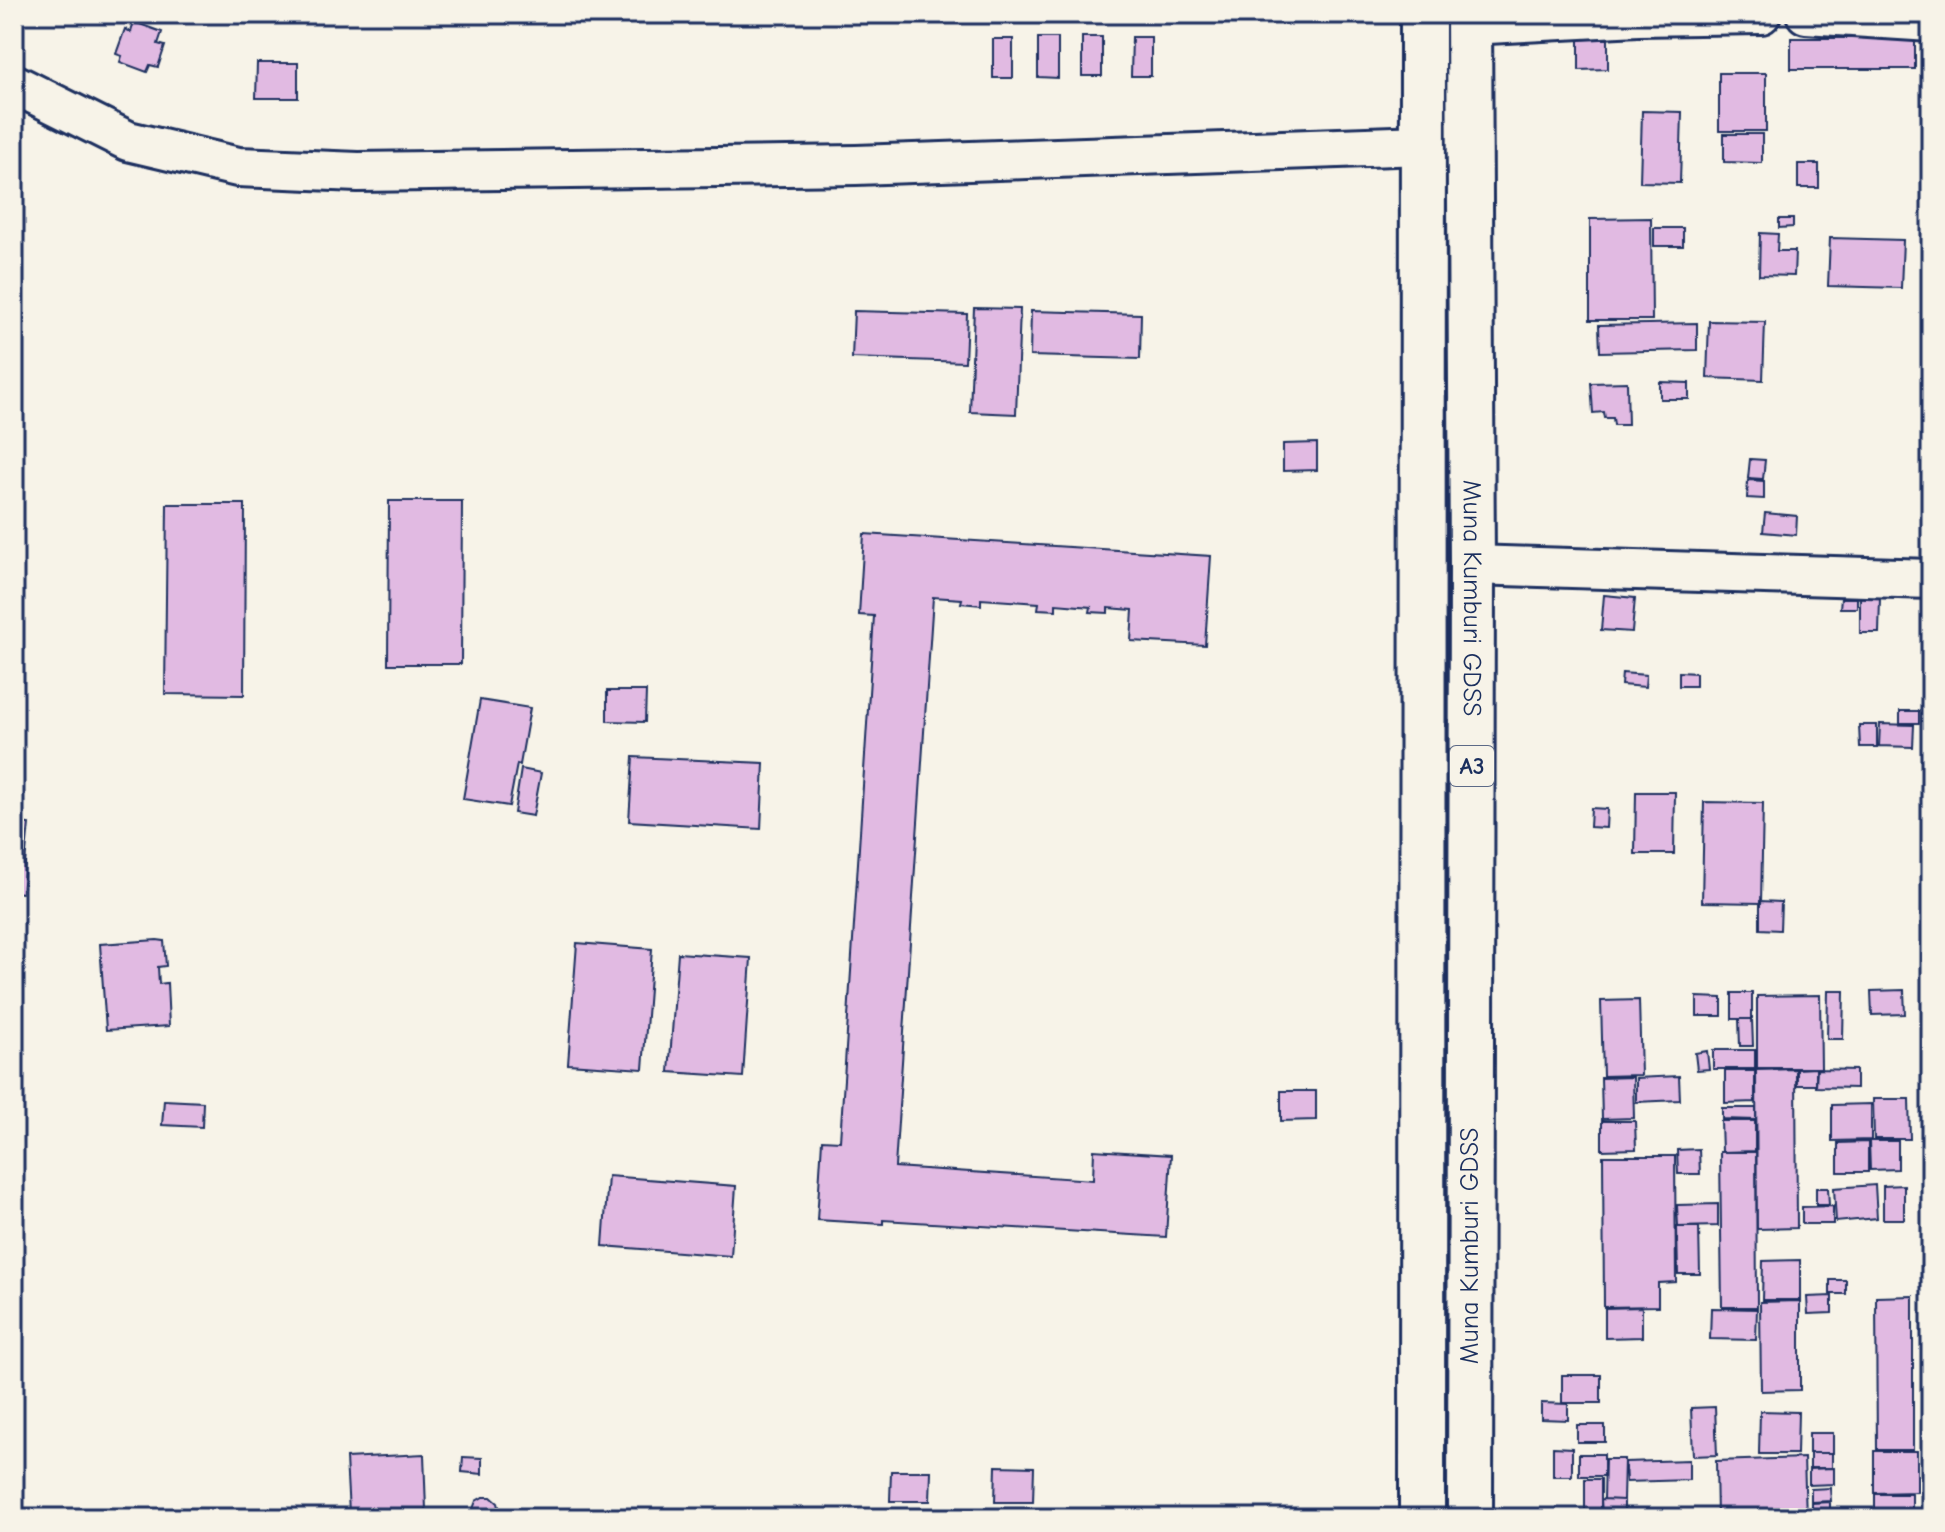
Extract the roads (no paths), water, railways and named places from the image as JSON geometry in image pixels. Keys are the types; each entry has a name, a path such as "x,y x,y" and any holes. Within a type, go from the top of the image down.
{"highway":[{"name":"Muna Kumburi GDSS","path":"1422,1518 1423,14"},
{"name":"Muna Kumburi GDSS","path":"1469,20 1472,565 1470,1518"}],"street":[{"path":"1469,20 1761,14"},
{"path":"1806,14 1931,22"},
{"path":"14,84 128,141 238,167 358,172 856,165 1423,145"},
{"path":"1472,565 1931,579"}]}
